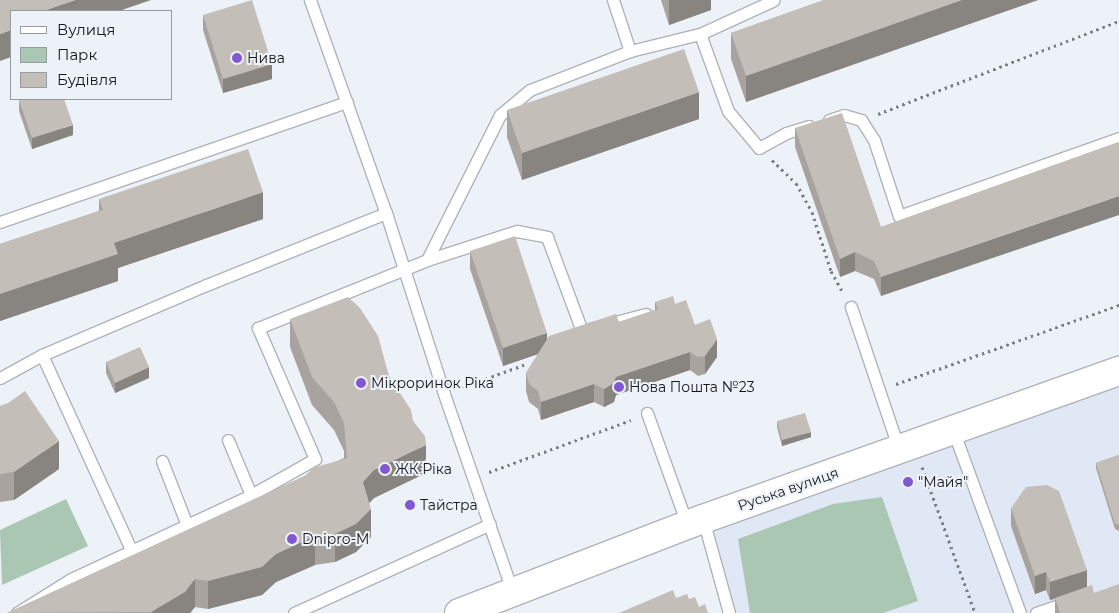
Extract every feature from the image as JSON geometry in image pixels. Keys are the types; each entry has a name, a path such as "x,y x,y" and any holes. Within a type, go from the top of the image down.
{"main road":[{"name":"Руська вулиця","path":"459,613 512,590 695,522 1119,372"}],"lane":[{"path":"310,0 386,213 444,394 512,590"},
{"path":"613,0 630,51"},
{"path":"427,260 500,115 530,90 630,51 700,34 770,1"},
{"path":"700,34 728,110 759,148 786,133 844,116 861,120 874,140 899,216 1119,138"},
{"path":"0,222 347,102"},
{"path":"0,378 42,355 386,213"},
{"path":"16,613 71,579 131,549 251,495 315,459 258,328 427,260 517,231 547,238 582,331 662,309"},
{"path":"851,307 899,450"},
{"path":"42,355 131,549"},
{"path":"647,413 695,522 729,613"},
{"path":"953,430 1020,613"},
{"path":"228,440 251,495"},
{"path":"162,461 187,525"},
{"path":"294,613 490,524"},
{"path":"1036,613 1082,597"}],"path":[{"path":"861,120 1119,21"},
{"path":"759,148 796,182 812,212 831,270 851,307"},
{"path":"879,390 1119,305"},
{"path":"444,394 526,364"},
{"path":"473,478 631,420 635,429"},
{"path":"922,466 975,613"}],"shaded area":[{"path":"1119,371 1119,613 734,613 704,518"}],"green space":[{"path":"882,497 918,601 883,613 750,613 738,539 833,504"},
{"path":"66,499 88,546 2,585 0,530"}],"building":[{"path":"0,0 75,0 46,10 10,10 10,30 0,34"},
{"path":"252,0 272,64 223,79 203,15"},
{"path":"824,0 962,0 746,76 731,33"},
{"path":"684,49 699,92 522,153 507,110"},
{"path":"19,100 64,100 73,125 32,138"},
{"path":"842,113 881,227 1119,142 1119,196 881,277 874,261 855,252 840,259 795,128"},
{"path":"248,149 263,192 114,243 118,254 0,294 0,244 103,210 99,199"},
{"path":"515,236 547,333 503,348 470,251"},
{"path":"673,296 675,304 686,300 695,325 710,319 717,339 705,356 698,357 690,352 616,377 614,383 604,389 594,384 541,402 538,391 529,384 526,373 549,336 616,314 619,322 658,309 655,302"},
{"path":"348,297 360,308 378,336 389,376 411,410 413,421 425,436 426,445 374,470 363,482 371,509 356,524 335,534 315,536 276,554 262,567 208,581 195,579 185,592 151,612 7,613 305,476 313,468 347,458 344,423 334,402 312,377 290,319"},
{"path":"140,347 149,367 115,383 106,362"},
{"path":"25,391 59,441 14,472 0,474 0,406 8,403"},
{"path":"805,413 811,432 782,440 777,421"},
{"path":"1119,455 1119,525 1115,524 1096,463"},
{"path":"1047,485 1059,491 1087,570 1050,582 1046,572 1035,576 1011,508 1026,487"},
{"path":"1119,584 1119,613 1060,613 1055,598 1092,585 1094,593"},
{"path":"673,590 676,598 687,594 689,599 695,597 699,607 705,604 708,613 619,613"}],"place":[{"name":"Нива","path":"237,58"},
{"name":"Мікроринок Ріка","path":"361,383"},
{"name":"Нова Пошта №23","path":"619,387"},
{"name":"ЖК Ріка","path":"385,469"},
{"name":"\"Майя\"","path":"908,482"},
{"name":"Тайстра","path":"410,505"},
{"name":"Dnipro-M","path":"292,539"}]}
